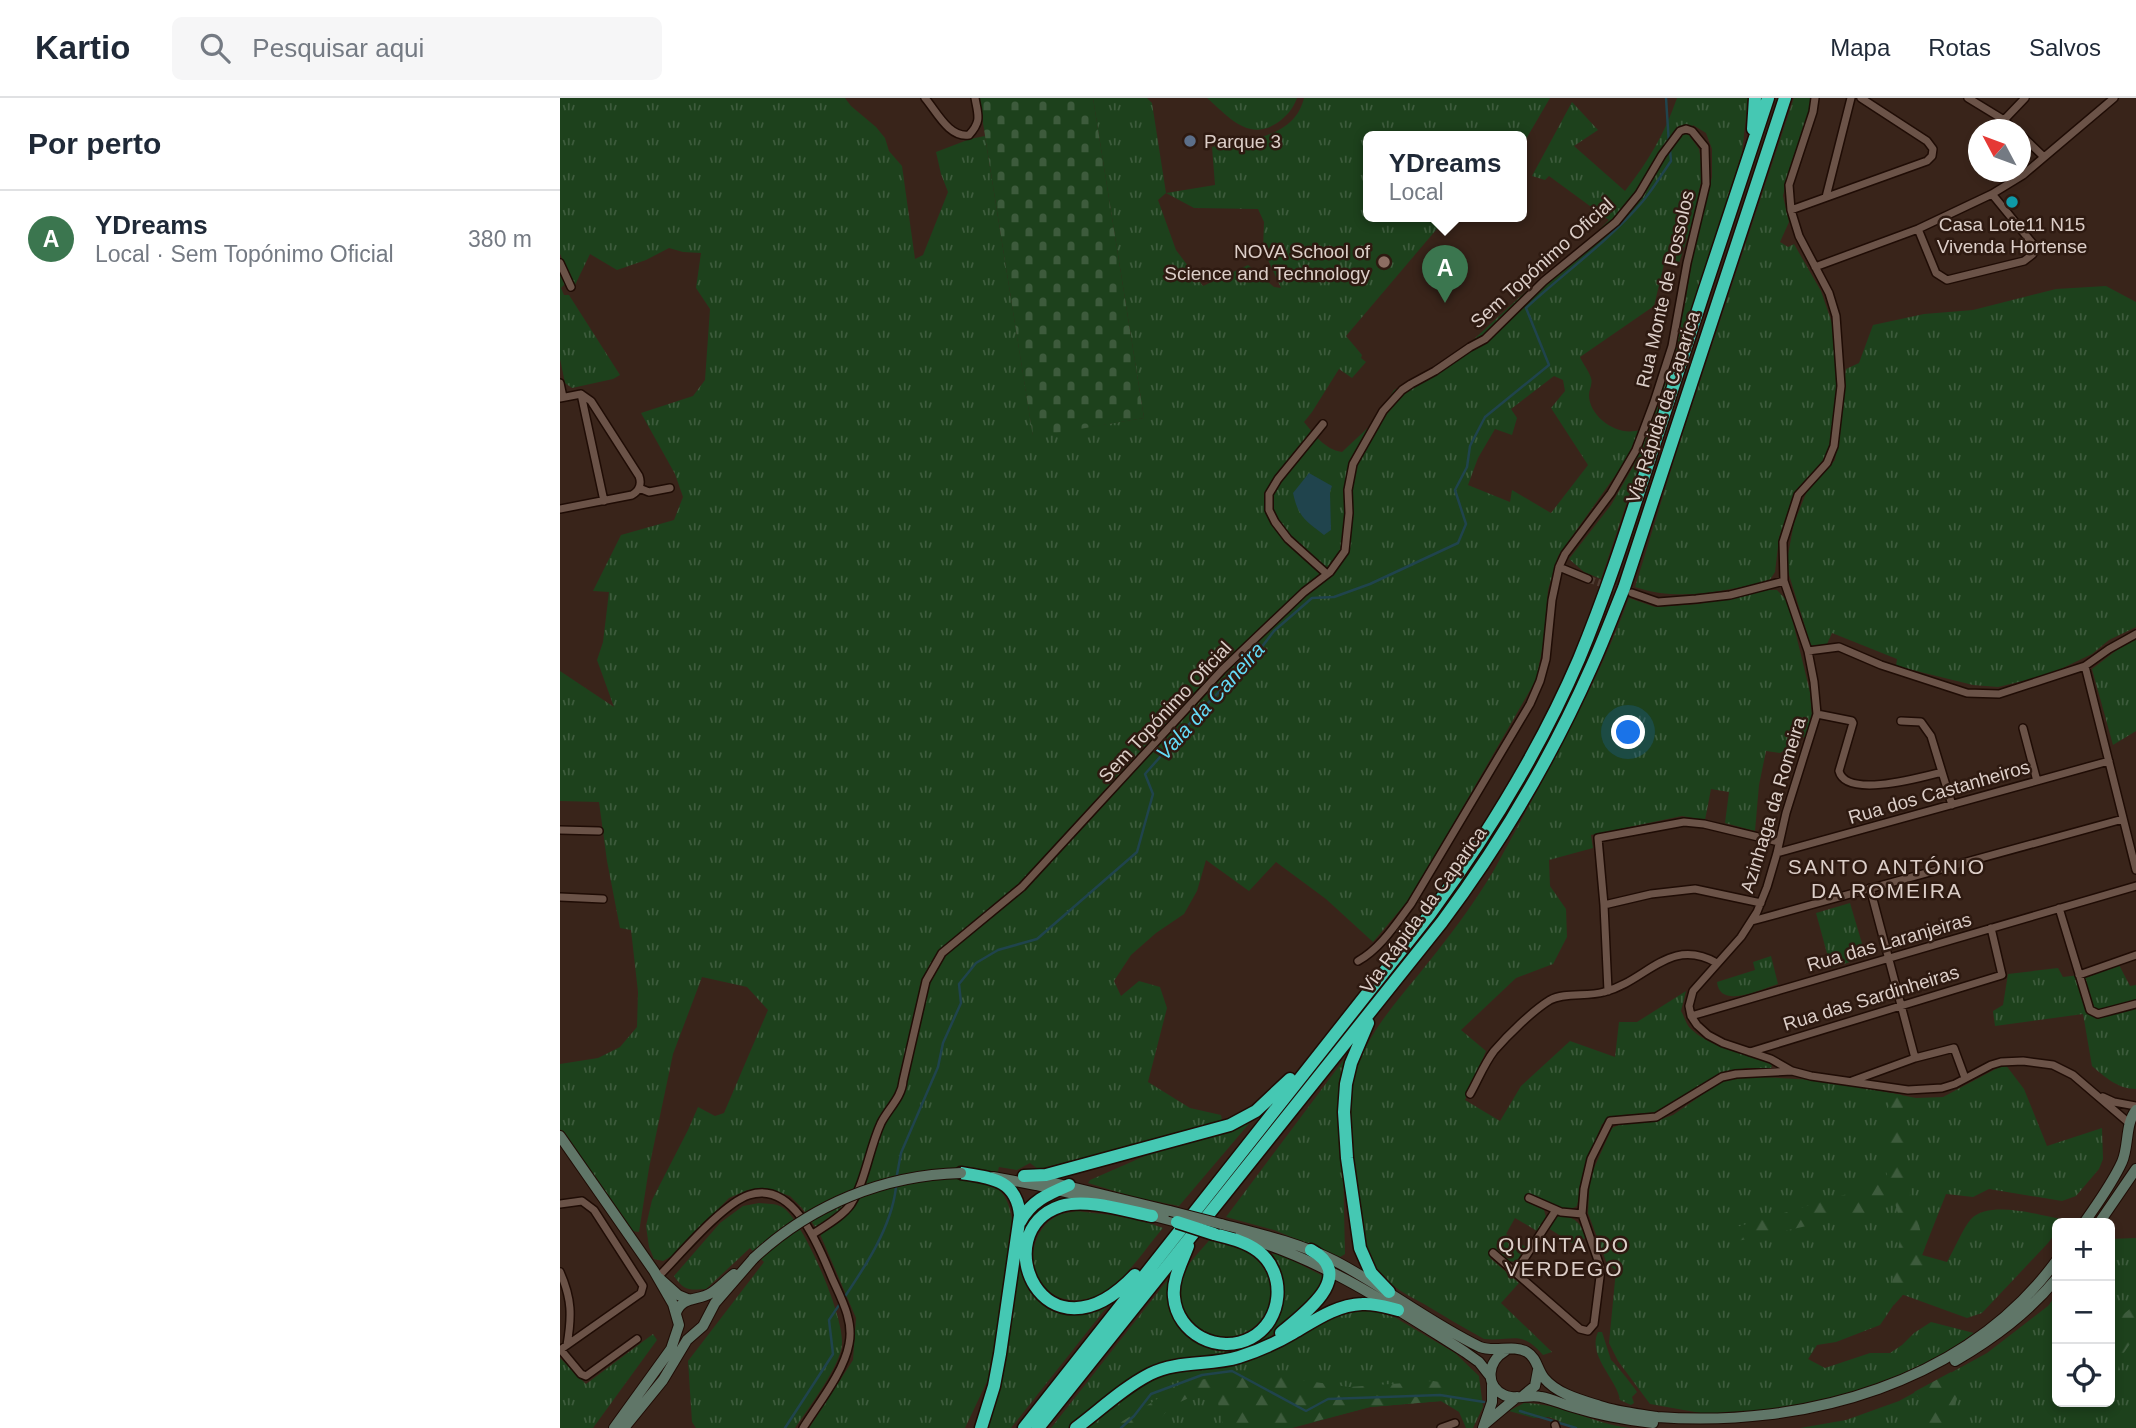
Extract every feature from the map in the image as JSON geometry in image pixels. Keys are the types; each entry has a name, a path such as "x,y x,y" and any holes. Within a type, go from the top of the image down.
{"highway":[{"path":"1752,146 1755,98"},
{"name":"Via Rápida da Caparica","path":"1024,1428 1386,971 1463,869 1512,791 1578,659 1610,578 1768,98"},
{"name":"Via Rápida da Caparica","path":"1038,1428 1442,922 1482,867 1524,799 1592,667 1624,588 1785,98"},
{"path":"1375,1008 1351,1063 1346,1084 1345,1123 1347,1158 1360,1248 1371,1273 1389,1292"},
{"path":"1024,1176 1046,1175 1230,1125 1256,1111 1321,1050"},
{"path":"961,1173 995,1179 1004,1184 1020,1209 1000,1354 994,1386 981,1428"},
{"path":"1020,1222 1035,1202 1063,1187"},
{"path":"1171,1240 1126,1284 1097,1305 1075,1308 1055,1303 1036,1288 1030,1279 1025,1259 1029,1238 1042,1218 1051,1210 1071,1204 1089,1204 1162,1215 1217,1229 1258,1251 1270,1264 1277,1282 1277,1304 1271,1318 1260,1332 1242,1342 1221,1344 1208,1341 1194,1333 1180,1316 1174,1298 1176,1277 1192,1234"},
{"path":"1265,1348 1316,1303 1328,1285 1329,1270 1322,1257 1311,1250"},
{"path":"1076,1428 1152,1373 1189,1364 1236,1358 1265,1348 1335,1310 1359,1304 1398,1310"}],"main road":[{"path":"2087,1218 2123,1160 2129,1127 2136,1108"},
{"path":"2129,1127 2136,1143"},
{"path":"560,1136 658,1277 679,1325 671,1349 614,1428"},
{"path":"2102,1218 2136,1169"},
{"path":"676,1313 680,1305 714,1291 794,1225 848,1196 900,1180 961,1173 993,1172 1024,1176 1129,1203 1162,1215"},
{"path":"961,1173 1063,1187"},
{"path":"1217,1229 1311,1250 1343,1265 1480,1347 1491,1350 1522,1350 1530,1354 1536,1361 1538,1370 1535,1386 1485,1426"},
{"path":"1217,1229 1280,1248 1329,1270 1475,1359 1500,1392 1510,1397 1542,1397 1614,1418 1707,1428"},
{"path":"624,1428 663,1380 690,1336 704,1324 716,1303 754,1258"},
{"path":"1538,1370 1549,1383 1561,1391 1603,1407 1634,1414 1707,1423 1739,1423 1814,1414 1858,1402 1934,1368 2000,1321 2025,1299 2052,1266"},
{"path":"658,1277 681,1296 705,1307 704,1324"},
{"path":"1869,1403 1930,1376 1979,1347 2021,1316 2055,1281"},
{"path":"679,1325 689,1331 704,1324"},
{"path":"1485,1426 1492,1402 1491,1367 1494,1359 1508,1350"}],"street":[{"path":"925,98 952,132 961,136 969,135 977,126 979,117 975,98"},
{"name":"Azinhaga da Romeira","path":"1691,1016 1689,1006 1693,991 1741,937 1761,903 1817,714 1808,651 1784,581 1783,542 1798,495 1827,463 1834,446 1841,386 1836,316 1829,293 1799,236 1791,210 1789,185 1814,111 1815,98"},
{"path":"1826,197 1851,98"},
{"path":"1791,210 1927,161 1932,156 1933,149 1927,141 1861,98"},
{"path":"1968,98 2002,119"},
{"path":"1815,267 1918,229 1992,194 2023,176 2114,98"},
{"path":"2005,119 2022,99"},
{"name":"Sem Topónimo Oficial","path":"813,1234 850,1206 881,1125 902,1091 926,981 942,953 1022,887 1222,670 1304,592 1327,574 1345,551 1349,513 1348,490 1353,464 1383,411 1402,390 1485,339 1544,281 1616,222 1639,194 1671,141 1680,131 1692,131"},
{"name":"Rua Monte de Possolos","path":"1559,567 1565,554 1611,493 1636,450 1672,346 1687,263 1706,184 1705,147 1692,131"},
{"path":"2031,145 2044,157"},
{"path":"1918,229 1936,273 1947,280 2024,261 2033,254 2033,244 1992,194"},
{"path":"560,263 571,287"},
{"path":"560,383 561,397 581,394 591,401 639,476 639,488 632,495 560,509"},
{"path":"581,394 604,501"},
{"path":"1323,424 1278,479 1269,494 1269,510 1289,539 1327,574"},
{"path":"639,488 649,492 670,488"},
{"path":"1358,961 1390,933 1411,904 1530,704 1546,659 1552,600 1559,567 1588,579"},
{"path":"1632,593 1658,601 1696,599 1730,595 1784,581"},
{"path":"1808,651 1839,647 1881,665 1967,693 1999,694 2085,666 2136,634"},
{"path":"2085,666 2136,870"},
{"path":"1817,714 1847,718 1853,723 1839,771 1844,780 1868,786 1882,785 1942,772"},
{"path":"1901,720 1918,721 1926,727 1952,805"},
{"path":"2023,728 2037,781"},
{"name":"Rua dos Castanheiros","path":"1777,853 2109,761"},
{"path":"1752,921 2123,818"},
{"path":"1608,991 1598,838 1684,822 1704,824 1779,842"},
{"path":"560,830 599,831"},
{"name":"Rua das Laranjeiras","path":"1691,1016 2136,886"},
{"path":"1870,888 1914,1058"},
{"path":"1604,905 1651,894 1695,889 1761,903"},
{"path":"560,897 603,899"},
{"path":"2059,908 2088,1007 2094,1014 2136,1004"},
{"name":"Rua das Sardinheiras","path":"1750,1052 2002,975 1991,928"},
{"path":"1470,1094 1494,1052 1550,1000 1560,996 1608,991 1673,956 1696,954 1717,963"},
{"path":"2078,975 2136,955"},
{"path":"1691,1016 1709,1035 1729,1046 1771,1059 1792,1071 1811,1076 1923,1090 1942,1088 2001,1062 2023,1061 2053,1065 2066,1070 2114,1102 2136,1108"},
{"path":"1850,1082 1914,1058 1954,1048 1965,1079"},
{"path":"1493,1253 1580,1329 1588,1331 1594,1324 1601,1269 1582,1214 1588,1169 1610,1121 1656,1117 1722,1077 1792,1071"},
{"path":"2090,1088 2129,1127"},
{"path":"658,1277 719,1214 750,1194 770,1194 788,1203 801,1216 813,1234 844,1307 850,1338 847,1353 837,1374 803,1428"},
{"path":"1529,1198 1556,1210 1582,1214"},
{"path":"560,1204 582,1200 594,1210 643,1286 641,1293 563,1348"},
{"path":"1515,1273 1556,1210"},
{"path":"560,1272 570,1300 571,1319 563,1348"},
{"path":"563,1348 581,1374 586,1376 637,1339"},
{"path":"1441,1428 1455,1423"}],"green space":[{"path":"560,98 845,98 876,127 885,138 889,151 902,166 915,259 923,255 948,192 936,152 985,136 1033,436 1144,418 1093,98 1147,98 1152,103 1166,193 1215,185 1212,147 1253,139 1279,130 1299,112 1304,98 1550,98 1527,137 1527,131 1363,131 1363,222 1443,222 1346,336 1366,362 1352,378 1339,369 1304,422 1325,445 1342,452 1373,423 1394,390 1435,369 1472,341 1609,220 1549,176 1545,180 1532,176 1572,102 1598,130 1574,146 1625,191 1655,147 1677,98 1748,98 1742,153 1601,579 1584,572 1569,559 1611,505 1634,465 1655,407 1684,310 1694,248 1712,177 1712,149 1706,133 1693,125 1689,135 1699,149 1703,172 1693,221 1679,263 1665,260 1654,306 1580,357 1591,378 1590,403 1599,418 1622,431 1639,430 1627,459 1558,556 1548,590 1543,646 1536,680 1411,897 1373,942 1326,899 1276,862 1249,891 1206,860 1197,891 1184,914 1156,933 1131,955 1114,981 1121,996 1139,981 1160,987 1167,1008 1148,1082 1190,1108 1221,1115 1223,1124 1038,1169 1030,1163 1017,1170 999,1167 994,1186 1005,1198 1013,1224 992,1371 965,1428 809,1428 853,1360 856,1318 820,1234 790,1196 765,1188 748,1190 729,1198 672,1256 663,1261 654,1259 646,1226 652,1200 698,1107 715,1116 724,1113 768,1010 747,987 702,977 673,1054 649,1168 639,1232 632,1231 580,1161 560,1129 560,1064 598,1058 620,1047 637,1027 638,992 631,930 620,928 599,802 560,801 560,671 614,707 597,660 603,642 609,592 593,591 621,535 674,520 683,497 675,474 641,413 693,396 705,380 710,309 696,288 701,253 669,248 617,270 590,254 575,285 560,254","holes":["1166,193 1194,208 1258,209 1264,222 1263,249 1281,288 1274,287 1248,265 1203,286 1176,250 1158,200","1554,376 1563,380 1565,391 1551,408 1588,465 1551,513 1512,490 1510,502 1468,485 1478,458 1495,429 1512,435 1517,418 1511,409"]},
{"path":"979,98 1093,98 1144,418 1033,437"},
{"path":"1207,98 1297,98 1280,121 1257,130 1231,119"},
{"path":"1794,98 1812,98 1810,114 1789,170 1783,196 1789,222 1780,242 1788,247 1794,244 1821,291 1834,329 1837,390 1830,447 1822,464 1801,485 1790,505 1779,538 1775,572 1769,581 1719,591 1685,594 1669,594 1635,587 1676,454"},
{"path":"560,274 565,284 561,288 564,295 569,295 620,375 613,379 572,388 565,383 560,359"},
{"path":"2106,286 2136,302 2136,627 2109,640 2092,654 2048,675 1998,687 1973,685 1896,666 1897,659 1832,633 1827,644 1811,646 1786,565 1794,523 1807,491 1835,460 1846,369 1859,363 1873,325 1924,314 1973,310 2056,289"},
{"path":"1762,590 1777,590 1788,602 1810,692 1812,716 1807,735 1780,753 1766,751 1759,785 1755,831 1725,823 1729,792 1711,789 1705,820 1682,816 1591,835 1593,848 1549,860 1550,886 1566,909 1567,937 1553,964 1516,978 1461,1030 1486,1051 1465,1100 1500,1121 1521,1086 1570,1041 1615,1057 1619,1022 1637,1022 1686,991 1681,1011 1689,1027 1717,1045 1772,1064 1771,1070 1747,1068 1721,1073 1659,1112 1622,1115 1602,1124 1585,1168 1577,1206 1560,1208 1530,1195 1526,1202 1544,1210 1546,1217 1537,1231 1515,1218 1506,1234 1526,1247 1516,1262 1509,1261 1495,1250 1490,1258 1519,1283 1501,1303 1552,1352 1543,1355 1522,1339 1484,1339 1395,1287 1380,1274 1372,1261 1360,1222 1351,1150 1350,1114 1359,1063 1384,1018 1458,924 1494,870 1584,702 1629,598 1655,607 1698,604"},
{"path":"2136,638 2136,731 2113,745 2092,669"},
{"path":"1850,903 1866,957 1831,968 1816,913"},
{"path":"1771,956 1778,984 1733,996 1725,995 1720,990 1717,982 1755,970 1753,962"},
{"path":"2117,961 2130,986 2136,985 2136,1089 2118,1085 2092,1066 2083,1014 1995,1026 1993,1011 2003,1005 2008,974 2058,968 2063,977 2079,975"},
{"path":"1345,1058 1345,1254 1340,1257 1274,1230 1226,1217"},
{"path":"2005,1064 2024,1089 2047,1146 2102,1128 2103,1159 2099,1169 2076,1196 2062,1201 1989,1189 1973,1197 1946,1194 1922,1255 1947,1262 1971,1219 1990,1210 2014,1210 2056,1218 2052,1218 2052,1238 1982,1313 1967,1318 1901,1294 1880,1325 1836,1342 1817,1345 1808,1359 1825,1368 1870,1353 1890,1353 1931,1322 1974,1333 1934,1362 1868,1393 1723,1417 1650,1404 1618,1361 1609,1343 1616,1270 1607,1264 1588,1213 1590,1177 1612,1128 1623,1123 1653,1122 1673,1115 1722,1081 1742,1076 1815,1080 1916,1098 1943,1097"},
{"path":"1891,1093 1902,1095 1910,1194 1925,1247 1922,1255 1927,1267 1916,1272 1909,1288 1894,1305 1890,1295 1902,1228 1893,1196 1866,1213 1733,1242 1730,1229 1847,1194 1887,1175 1883,1144"},
{"path":"1253,1119 1179,1206 1134,1197 1088,1183 1154,1152"},
{"path":"773,1204 785,1209 813,1252 836,1312 841,1330 841,1352 823,1386 795,1428 696,1428 692,1422 688,1361 764,1262 750,1248 706,1289 687,1288 674,1276 720,1223 743,1206"},
{"path":"1076,1211 1131,1219 1163,1228 1126,1273 1109,1289 1095,1297 1068,1300 1053,1294 1043,1285 1036,1272 1033,1257 1035,1242 1042,1228 1057,1216"},
{"path":"1558,1216 1576,1221 1586,1238 1572,1243 1548,1228"},
{"path":"1211,1238 1251,1255 1261,1264 1271,1287 1267,1310 1261,1320 1239,1335 1215,1336 1204,1331 1187,1315 1181,1305 1179,1293 1182,1275"},
{"path":"2136,1238 2136,1428 1800,1428 1846,1420 1899,1401 1987,1353 2052,1301 2052,1407 2115,1407 2115,1239"},
{"path":"1020,1251 1045,1303 1110,1303 1011,1428 986,1428"},
{"path":"1268,1254 1280,1254 1323,1276 1323,1285 1271,1336 1256,1346 1127,1381 1069,1428 1051,1428 1170,1277 1177,1318 1187,1336 1205,1345 1226,1349 1246,1347 1259,1340 1274,1325 1282,1303 1279,1281"},
{"path":"2136,1304 2136,1335 2121,1357 2115,1383 2115,1344 2115,1321"},
{"path":"1362,1306 1396,1318 1455,1353 1479,1376 1483,1407 1473,1428 1466,1428 1459,1412 1441,1401 1370,1407 1292,1428 1086,1428 1143,1385 1174,1372 1253,1358 1286,1345 1328,1320"},
{"path":"1598,1332 1602,1332 1611,1360 1637,1392 1632,1397 1634,1403 1631,1405 1620,1400 1599,1359 1596,1350"},
{"path":"653,1334 657,1340 593,1428 560,1428 560,1358 586,1384"},
{"path":"1951,1372 1958,1396 1947,1428 1915,1428 1925,1406 1914,1392"},
{"path":"1228,1375 1267,1375 1349,1387 1433,1381 1453,1384 1442,1401 1370,1407 1290,1428 1224,1428 1215,1391 1188,1398 1173,1406 1155,1428 1112,1428 1182,1383"},
{"path":"1524,1403 1551,1406 1630,1428 1576,1428 1549,1417 1534,1418 1509,1411"}],"water":[{"path":"1309,473 1332,486 1331,530 1324,535 1304,518 1297,508 1293,493"}],"waterway":[{"name":"Vala da Caneira","path":"1666,98 1669,144"},
{"name":"Vala da Caneira","path":"896,1180 901,1153 938,1067 943,1043 961,1003 959,984 976,963 998,950 1037,939 1137,852 1153,794 1145,774 1206,705 1254,657 1274,631 1312,598 1334,597 1370,584 1458,543 1466,524 1455,490 1467,467 1470,446 1485,417 1549,365 1526,308 1630,216 1671,161 1670,150"},
{"name":"Vala da Caneira","path":"785,1428 833,1354 829,1320 879,1239 893,1205 896,1187"},
{"path":"1121,1428 1151,1394 1202,1375 1232,1371 1306,1411 1328,1399 1440,1395 1484,1402"},
{"path":"1520,1411 1576,1428"}],"tunnel":[{"path":"1588,579 1624,591"}],"place":[{"name":"Parque 3","path":"1190,141"},
{"name":"Casa Lote11 N15 Vivenda Hortense","path":"2012,202"},
{"name":"NOVA School of Science and Technology","path":"1384,262"},
{"name":"YDreams","path":"1445,303"}],"district":[{"name":"SANTO ANTÓNIO DA ROMEIRA","path":"1887,878"},
{"name":"QUINTA DO VERDEGO","path":"1564,1256"}]}
